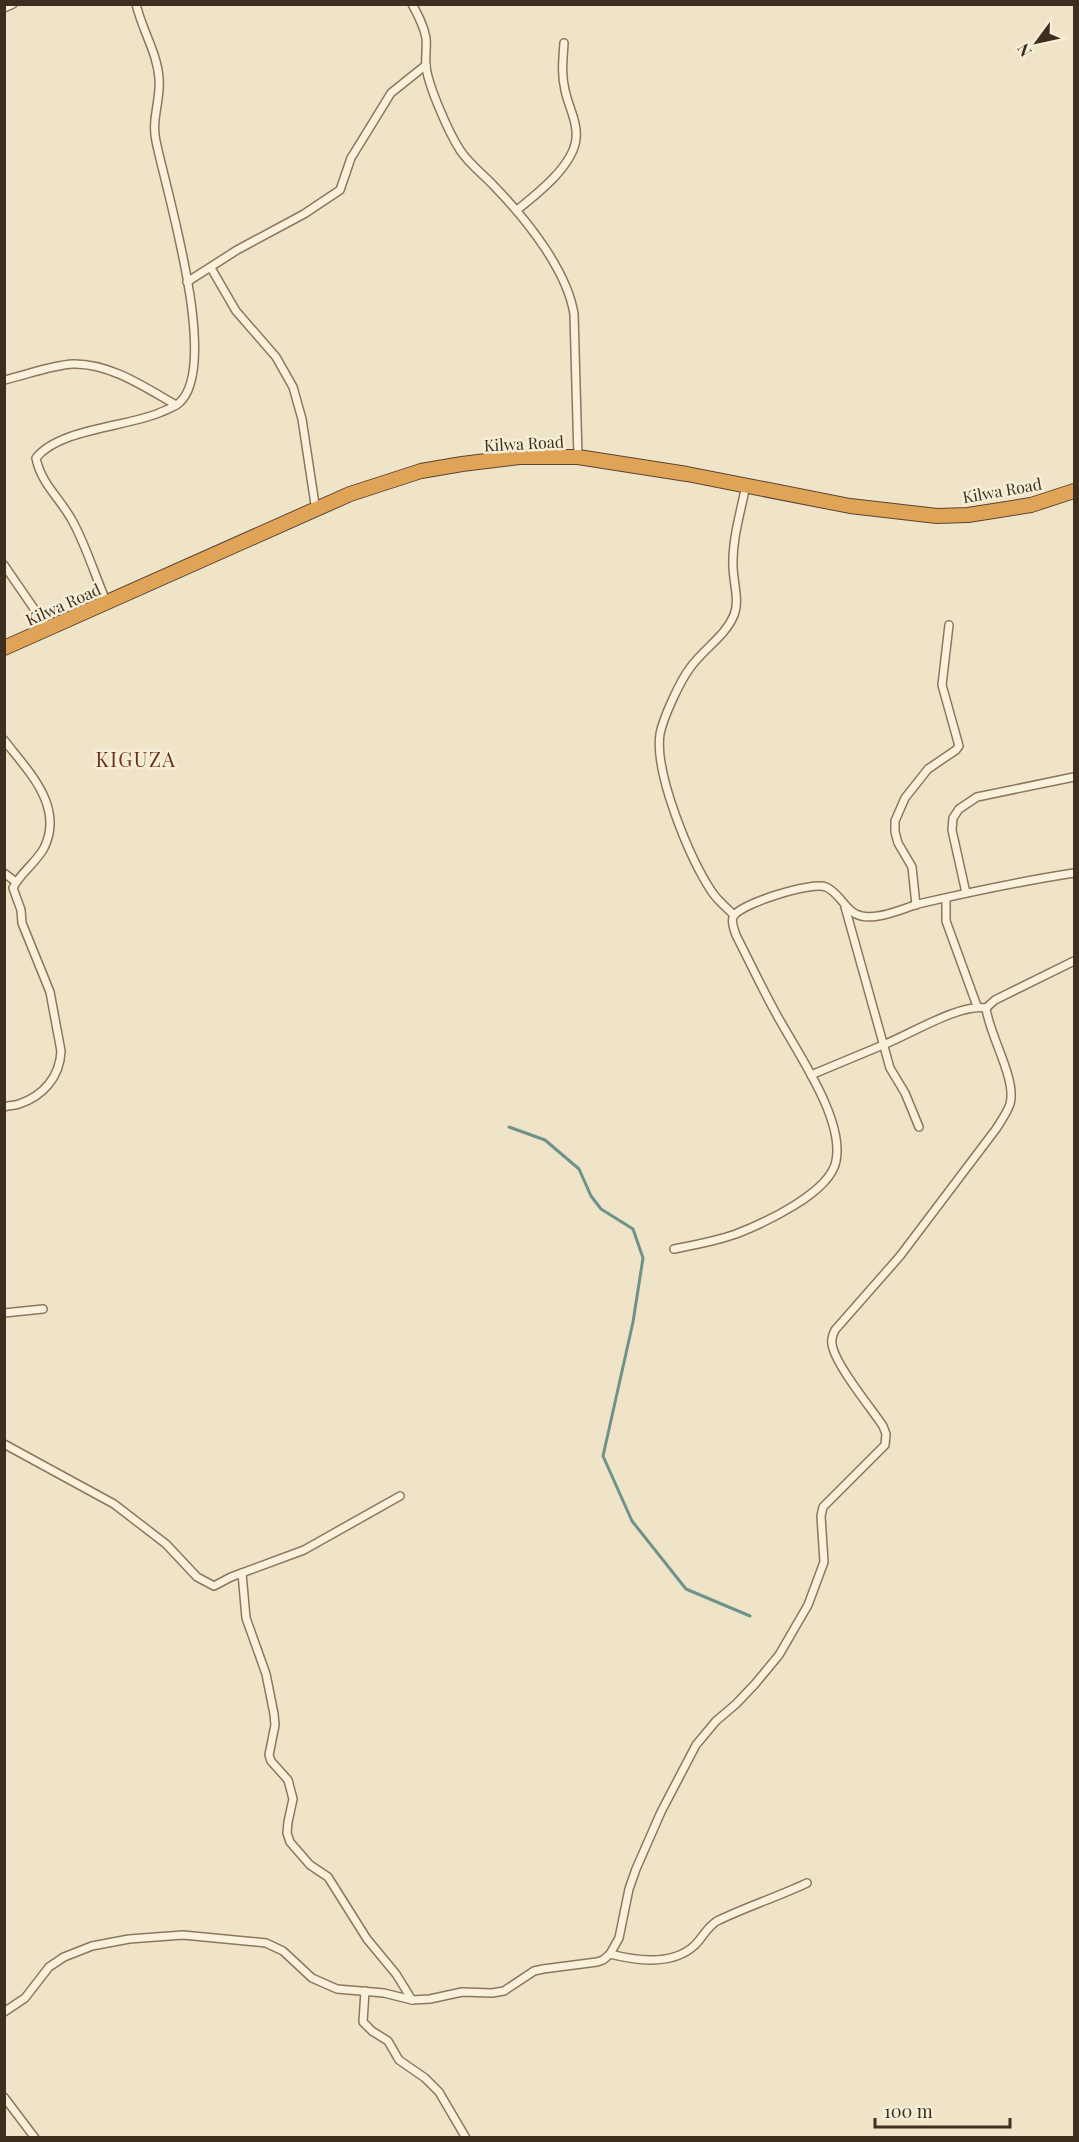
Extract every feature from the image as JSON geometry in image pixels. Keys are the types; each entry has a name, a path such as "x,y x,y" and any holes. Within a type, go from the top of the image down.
{"highway":[{"name":"Kilwa Road","path":"4,648 360,491 421,471 519,457 578,457 631,464 850,506 937,516 1021,507 1074,491"}],"street":[{"path":"4,8 12,4"},
{"path":"107,603 89,554 64,507 42,478 36,458 56,442 105,426 142,420 176,405 189,388 193,370 194,339 180,238 156,141 154,115 160,93 157,64 136,4"},
{"path":"412,4 426,36 426,65 429,81 461,152 517,210 562,275 570,294 574,314 578,457"},
{"path":"517,210 544,188 571,153 576,140 575,124 564,89 562,67 564,43"},
{"path":"187,282 237,250 304,214 340,190 351,158 391,93 426,65"},
{"path":"211,268 236,311 276,357 293,387 302,419 316,511"},
{"path":"4,380 71,364 90,365 125,378 176,405"},
{"path":"734,915 713,894 695,862 670,797 660,750 666,715 690,667 710,648 735,614 733,566 735,541 746,485"},
{"path":"4,565 48,630"},
{"path":"916,905 912,867 898,843 895,820 905,798 928,769 959,746 942,685 949,625"},
{"path":"4,740 34,777 49,805 49,832 45,847 16,882 13,894 21,910 22,923 50,992 61,1051 61,1060 54,1079 46,1089 21,1103 4,1107"},
{"path":"966,893 952,830 953,818 959,809 977,797 1074,777"},
{"path":"4,873 16,882"},
{"path":"845,907 861,916 877,917 966,893 1074,873"},
{"path":"674,1249 702,1244 743,1231 804,1200 824,1183 836,1163 837,1139 832,1122 811,1075 773,1009 736,935 732,923 734,915 743,907 776,895 813,886 824,886 838,896 845,907 890,1068 905,1093 919,1127"},
{"path":"946,899 946,921 977,1006"},
{"path":"986,1008 995,1000 1074,961"},
{"path":"811,1075 934,1022 977,1006 986,1008"},
{"path":"4,2012 25,1998 49,1967 78,1950 114,1941 183,1935 266,1943 283,1952 304,1973 337,1989 365,1991 412,2000 430,1999 453,1992 504,1991 534,1971 589,1964 603,1960 610,1954 618,1938 629,1889 639,1862 689,1757 716,1721 736,1704 779,1655 808,1605 824,1562 821,1516 823,1507 885,1445 886,1434 883,1426 838,1360 832,1345 832,1337 835,1330 925,1224 996,1129 1010,1103 1011,1092 1006,1069 987,1018 986,1008"},
{"path":"4,1313 43,1309"},
{"path":"4,1444 114,1504 166,1544 184,1565 206,1583 214,1586 304,1550 400,1496"},
{"path":"242,1573 246,1618 266,1674 274,1713 275,1725 269,1755 271,1761 288,1780 293,1800 287,1833 290,1842 310,1865 328,1877 367,1939 396,1974 412,2000"},
{"path":"610,1954 656,1960 676,1957 696,1944 713,1924 744,1908 807,1883"},
{"path":"365,1991 363,2022 388,2042 399,2060 434,2087 466,2138"},
{"path":"4,2097 34,2138"}],"waterway":[{"path":"509,1127 545,1140 579,1169 591,1196 601,1209 633,1229 643,1258 633,1322 603,1456 632,1521 686,1589 750,1616"}],"district":[{"name":"KIGUZA","path":"136,758"}]}
